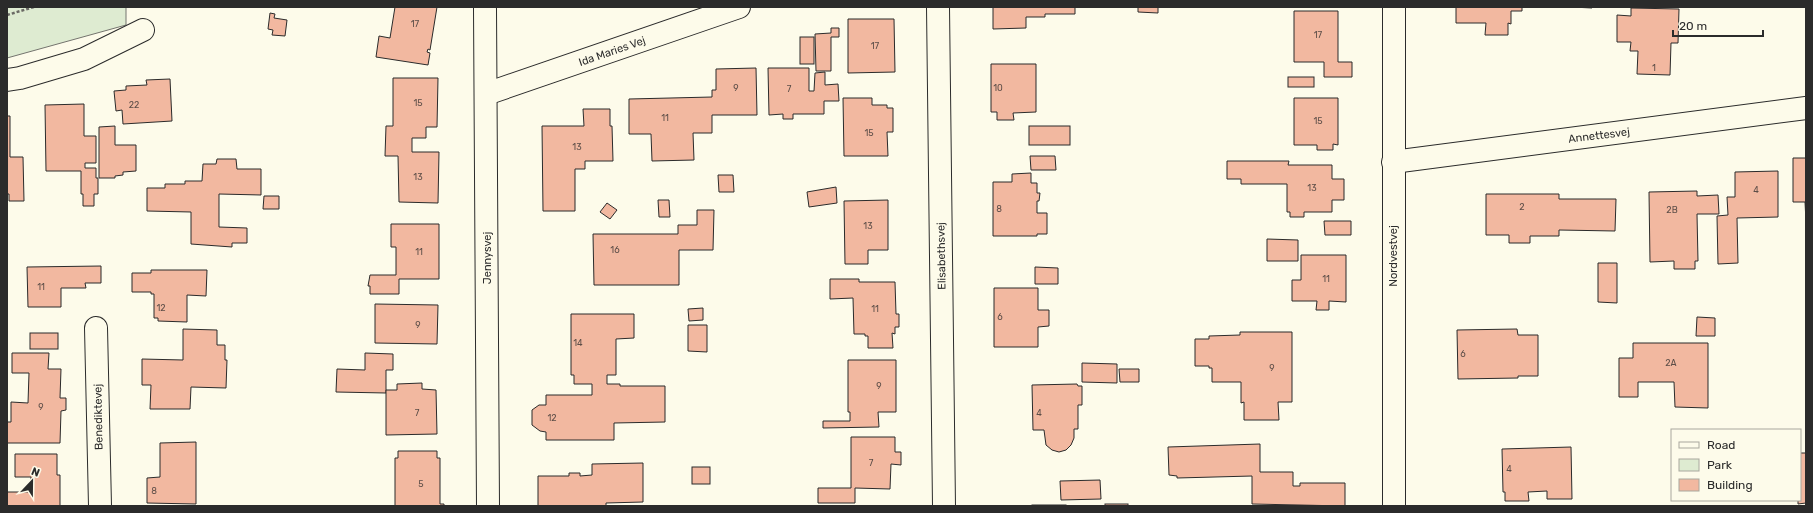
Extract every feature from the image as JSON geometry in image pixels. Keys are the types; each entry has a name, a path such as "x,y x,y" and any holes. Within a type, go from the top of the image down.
{"street":[{"name":"Ida Maries Vej","path":"486,94 739,7"},
{"name":"Elisabethsvej","path":"938,7 944,506"},
{"name":"Nordvestvej","path":"1394,7 1394,506"},
{"name":"Jennysvej","path":"485,9 488,506"},
{"path":"7,80 20,78 84,59 143,30"},
{"name":"Annettesvej","path":"1393,162 1806,108"},
{"name":"Benediktevej","path":"96,328 100,506"}],"path":[{"path":"7,15 34,7"}],"green space":[{"path":"7,7 126,7 126,25 7,58"}],"building":[{"path":"395,7 437,7 430,50 428,49 427,52 430,53 428,65 376,57 379,36 390,38"},
{"path":"993,7 1075,7 1075,14 1045,14 1045,17 1026,17 1026,28 993,29"},
{"path":"1138,7 1158,7 1158,13 1138,12"},
{"path":"1456,7 1522,7 1522,11 1511,11 1511,24 1508,23 1508,35 1485,35 1486,23 1456,23"},
{"path":"1631,8 1679,9 1678,43 1671,43 1670,75 1637,74 1638,51 1630,51 1631,42 1617,42 1617,15 1631,16"},
{"path":"1294,11 1338,11 1338,62 1352,62 1352,77 1324,77 1324,62 1294,62"},
{"path":"270,13 275,14 274,18 287,20 285,36 272,35 273,30 268,29"},
{"path":"848,19 894,19 895,72 848,73"},
{"path":"831,28 839,28 839,37 831,37 831,71 816,71 815,34 831,33"},
{"path":"800,37 814,37 814,64 800,64"},
{"path":"991,64 1036,64 1036,112 1013,113 1014,120 997,120 997,112 991,112"},
{"path":"756,68 757,115 712,115 712,133 693,133 694,160 652,161 651,134 629,134 629,99 712,97 712,90 716,90 716,69"},
{"path":"768,68 809,68 809,91 814,91 815,73 825,72 825,85 838,84 839,101 824,101 824,114 793,114 793,119 783,119 783,114 769,115"},
{"path":"1288,77 1314,77 1314,87 1288,87"},
{"path":"393,78 438,78 437,127 426,127 426,138 412,138 412,152 439,152 438,203 399,202 398,156 385,156 386,126 393,126"},
{"path":"170,79 172,121 123,124 122,110 116,111 114,91 126,90 126,86 147,85 146,80"},
{"path":"843,98 872,98 872,105 887,105 887,108 893,108 893,132 887,132 888,156 844,156"},
{"path":"1294,98 1338,98 1338,145 1333,144 1333,150 1317,150 1317,145 1294,145"},
{"path":"84,104 84,136 96,136 96,163 85,163 85,168 96,168 96,178 98,178 98,194 94,194 94,206 83,206 83,194 81,194 81,171 46,171 45,105"},
{"path":"583,109 610,109 613,161 585,161 585,169 575,169 575,211 543,211 542,126 584,126"},
{"path":"7,116 10,116 10,157 23,157 24,201 9,201 9,194 7,194"},
{"path":"115,126 115,145 136,145 136,171 123,172 123,175 115,176 115,178 99,178 99,127"},
{"path":"1029,126 1070,126 1070,145 1029,145"},
{"path":"1030,156 1055,156 1056,170 1031,170"},
{"path":"1793,158 1806,158 1806,222 1805,202 1793,202"},
{"path":"217,159 236,159 237,169 261,169 261,195 219,194 219,227 247,228 247,243 232,243 232,247 191,244 191,212 147,211 147,188 165,188 165,184 185,184 185,181 202,181 203,164 216,164"},
{"path":"1227,161 1289,161 1288,165 1332,165 1332,179 1344,179 1344,200 1332,200 1332,212 1304,212 1304,217 1290,217 1290,212 1287,212 1287,184 1241,184 1241,179 1227,179"},
{"path":"1778,171 1778,217 1737,218 1738,263 1718,264 1717,216 1728,215 1727,197 1735,197 1735,172"},
{"path":"1031,173 1031,183 1037,183 1037,193 1040,193 1039,201 1037,201 1037,213 1047,213 1047,234 1037,234 1037,236 993,236 993,182 1012,182 1012,174"},
{"path":"718,175 733,175 734,192 719,192"},
{"path":"836,187 837,203 809,207 807,192"},
{"path":"1697,191 1697,196 1718,195 1719,214 1697,214 1698,261 1695,261 1695,269 1674,269 1674,261 1650,262 1649,192"},
{"path":"1486,194 1559,194 1559,199 1616,199 1615,231 1559,230 1559,236 1530,236 1530,243 1509,243 1509,235 1486,235"},
{"path":"264,196 279,196 279,209 263,209"},
{"path":"658,200 669,200 670,217 659,217"},
{"path":"888,200 888,250 868,250 868,264 845,264 844,201"},
{"path":"607,203 617,210 610,219 600,212"},
{"path":"697,210 714,210 713,250 679,250 679,285 594,285 593,234 678,234 678,225 697,225"},
{"path":"1324,221 1351,221 1351,235 1325,235"},
{"path":"391,224 439,224 439,279 399,279 399,294 370,294 370,286 368,286 370,275 396,275 396,247 391,247"},
{"path":"1267,239 1298,240 1298,261 1267,261"},
{"path":"1301,255 1346,255 1346,302 1329,301 1329,310 1316,310 1317,301 1292,301 1292,280 1301,280"},
{"path":"1598,263 1617,263 1617,303 1598,302"},
{"path":"101,266 101,283 85,283 86,288 61,288 61,307 28,307 27,267"},
{"path":"1035,267 1058,268 1058,284 1035,284"},
{"path":"151,270 207,270 206,296 187,295 187,322 158,321 158,318 154,318 154,294 151,294 151,292 132,292 132,273 151,273"},
{"path":"830,279 859,279 859,282 895,282 896,314 899,314 899,327 895,327 895,334 892,333 893,348 868,348 868,336 865,336 865,334 854,334 853,298 830,299"},
{"path":"994,288 1038,288 1038,310 1049,310 1049,326 1038,327 1038,347 994,347"},
{"path":"375,304 438,305 437,344 375,343"},
{"path":"703,308 703,320 689,321 688,309"},
{"path":"571,314 634,314 634,338 616,339 616,375 607,375 607,384 620,384 620,386 665,386 665,422 614,423 614,440 546,440 546,432 540,431 532,425 532,410 539,405 546,405 546,395 592,395 592,384 574,384 574,375 571,375"},
{"path":"1697,317 1715,318 1715,336 1696,336"},
{"path":"688,325 707,325 707,352 688,351"},
{"path":"183,329 217,330 217,345 225,345 225,360 227,360 226,388 191,387 190,409 150,409 151,385 142,385 142,359 183,360"},
{"path":"1517,329 1518,335 1538,335 1538,376 1518,376 1518,378 1458,379 1457,330"},
{"path":"1240,332 1292,332 1292,402 1278,402 1279,420 1244,420 1244,402 1241,403 1241,382 1212,382 1212,368 1209,368 1209,366 1195,366 1195,339 1209,339 1209,336 1240,335"},
{"path":"30,333 58,333 58,349 30,349"},
{"path":"1633,343 1708,343 1708,408 1675,407 1674,382 1638,382 1638,397 1619,397 1619,358 1633,358"},
{"path":"12,353 49,353 48,369 61,369 60,398 66,398 66,410 61,411 60,443 7,443 7,422 11,422 11,402 28,403 29,373 12,373"},
{"path":"365,353 393,354 393,370 386,370 386,393 336,392 337,369 365,370"},
{"path":"848,360 896,360 896,412 878,412 879,427 823,428 823,421 850,421 850,412 848,412"},
{"path":"1082,363 1117,364 1117,383 1082,382"},
{"path":"1119,369 1139,369 1139,382 1120,382"},
{"path":"422,383 422,389 436,390 437,434 386,435 386,390 397,390 397,384"},
{"path":"1077,384 1078,386 1082,386 1082,405 1078,405 1078,429 1074,429 1074,438 1071,445 1066,450 1059,452 1052,450 1046,445 1044,430 1033,430 1032,385"},
{"path":"851,437 895,437 895,452 901,452 901,465 891,464 890,489 855,488 855,503 818,503 818,488 851,488"},
{"path":"196,442 196,504 147,503 147,478 160,477 160,443"},
{"path":"1260,444 1260,472 1293,472 1293,486 1300,486 1300,483 1345,483 1345,506 1252,504 1252,476 1177,478 1177,476 1169,475 1168,447"},
{"path":"1571,447 1572,499 1547,499 1547,491 1528,492 1529,501 1505,501 1505,492 1503,492 1502,449"},
{"path":"398,451 437,451 437,458 440,458 440,504 444,504 444,506 395,506 395,458 398,458"},
{"path":"1801,453 1806,453 1806,503 1798,504 1798,501 1801,501"},
{"path":"15,454 57,454 57,475 60,475 60,506 7,506 7,492 31,492 31,477 15,477"},
{"path":"643,463 643,502 606,503 606,506 538,506 538,476 569,476 569,473 580,473 580,476 592,475 592,464"},
{"path":"692,467 710,467 710,484 692,484"},
{"path":"1100,480 1101,499 1061,500 1060,481"},
{"path":"1105,504 1128,504 1128,506 1105,506"},
{"path":"1066,505 1066,506 1032,506"}]}
